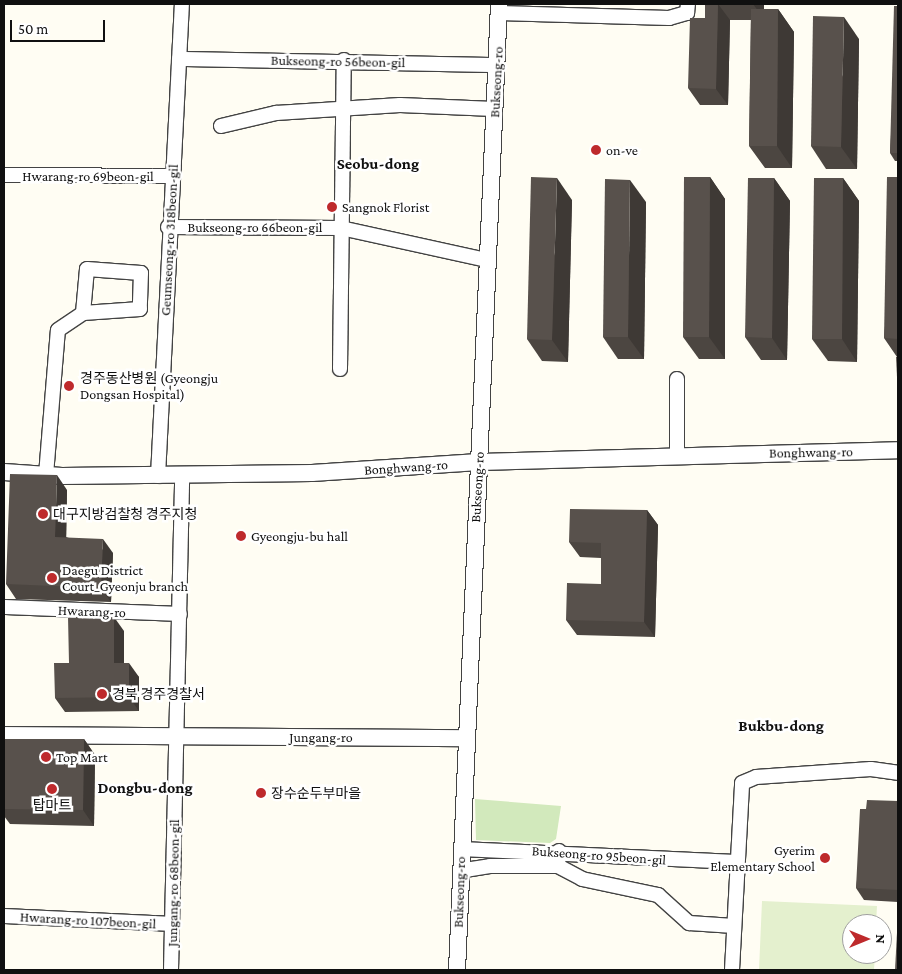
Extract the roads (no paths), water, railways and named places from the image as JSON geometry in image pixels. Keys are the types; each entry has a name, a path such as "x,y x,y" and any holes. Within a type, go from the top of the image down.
{"street":[{"name":"Geumseong-ro 318beon-gil","path":"158,476 168,227 182,4"},
{"path":"499,8 669,18 687,13 688,4"},
{"name":"Bukseong-ro","path":"457,962 464,738 499,8"},
{"name":"Bukseong-ro 56beon-gil","path":"179,60 344,60 496,65"},
{"path":"341,228 344,60"},
{"path":"221,126 261,114 343,112 400,105 494,109"},
{"name":"Hwarang-ro 69beon-gil","path":"4,175 172,176"},
{"name":"Bukseong-ro 66beon-gil","path":"168,227 341,228 487,260"},
{"name":"Bukseong-ro 66beon-gil","path":"340,369 341,228"},
{"path":"46,475 58,330 83,314 140,309 141,273 87,269 83,314"},
{"path":"677,378 678,455"},
{"name":"Bonghwang-ro","path":"4,472 46,475 182,476 478,462 898,450"},
{"path":"177,736 182,476"},
{"name":"Hwarang-ro","path":"4,607 180,614"},
{"name":"Jungang-ro","path":"4,735 464,738"},
{"name":"Jungang-ro 68beon-gil","path":"171,970 177,736"},
{"path":"732,970 736,862 742,783 756,777 861,770 898,773"},
{"name":"Bukseong-ro 95beon-gil","path":"461,849 559,851 588,857 736,862"},
{"path":"558,866 559,851"},
{"path":"460,878 465,870 490,866 558,866 582,879 658,895 689,923 734,926"},
{"name":"Hwarang-ro 107beon-gil","path":"4,916 172,924"},
{"path":"457,962 462,970"}],"place":[{"name":"on-ve","path":"596,150"},
{"name":"Sangnok Florist","path":"332,207"},
{"name":"경주동산병원 (Gyeongju Dongsan Hospital)","path":"69,386"},
{"name":"대구지방검찰청 경주지청","path":"43,514"},
{"name":"Gyeongju-bu hall","path":"241,536"},
{"name":"Daegu District Court_Gyeonju branch","path":"52,578"},
{"name":"경북 경주경찰서","path":"102,694"},
{"name":"Top Mart","path":"46,757"},
{"name":"탑마트","path":"52,789"},
{"name":"장수순두부마을","path":"261,793"},
{"name":"Gyerim Elementary School","path":"825,858"}],"district":[{"name":"Seobu-dong","path":"378,164"},
{"name":"Bukbu-dong","path":"781,726"},
{"name":"Dongbu-dong","path":"145,788"}]}
